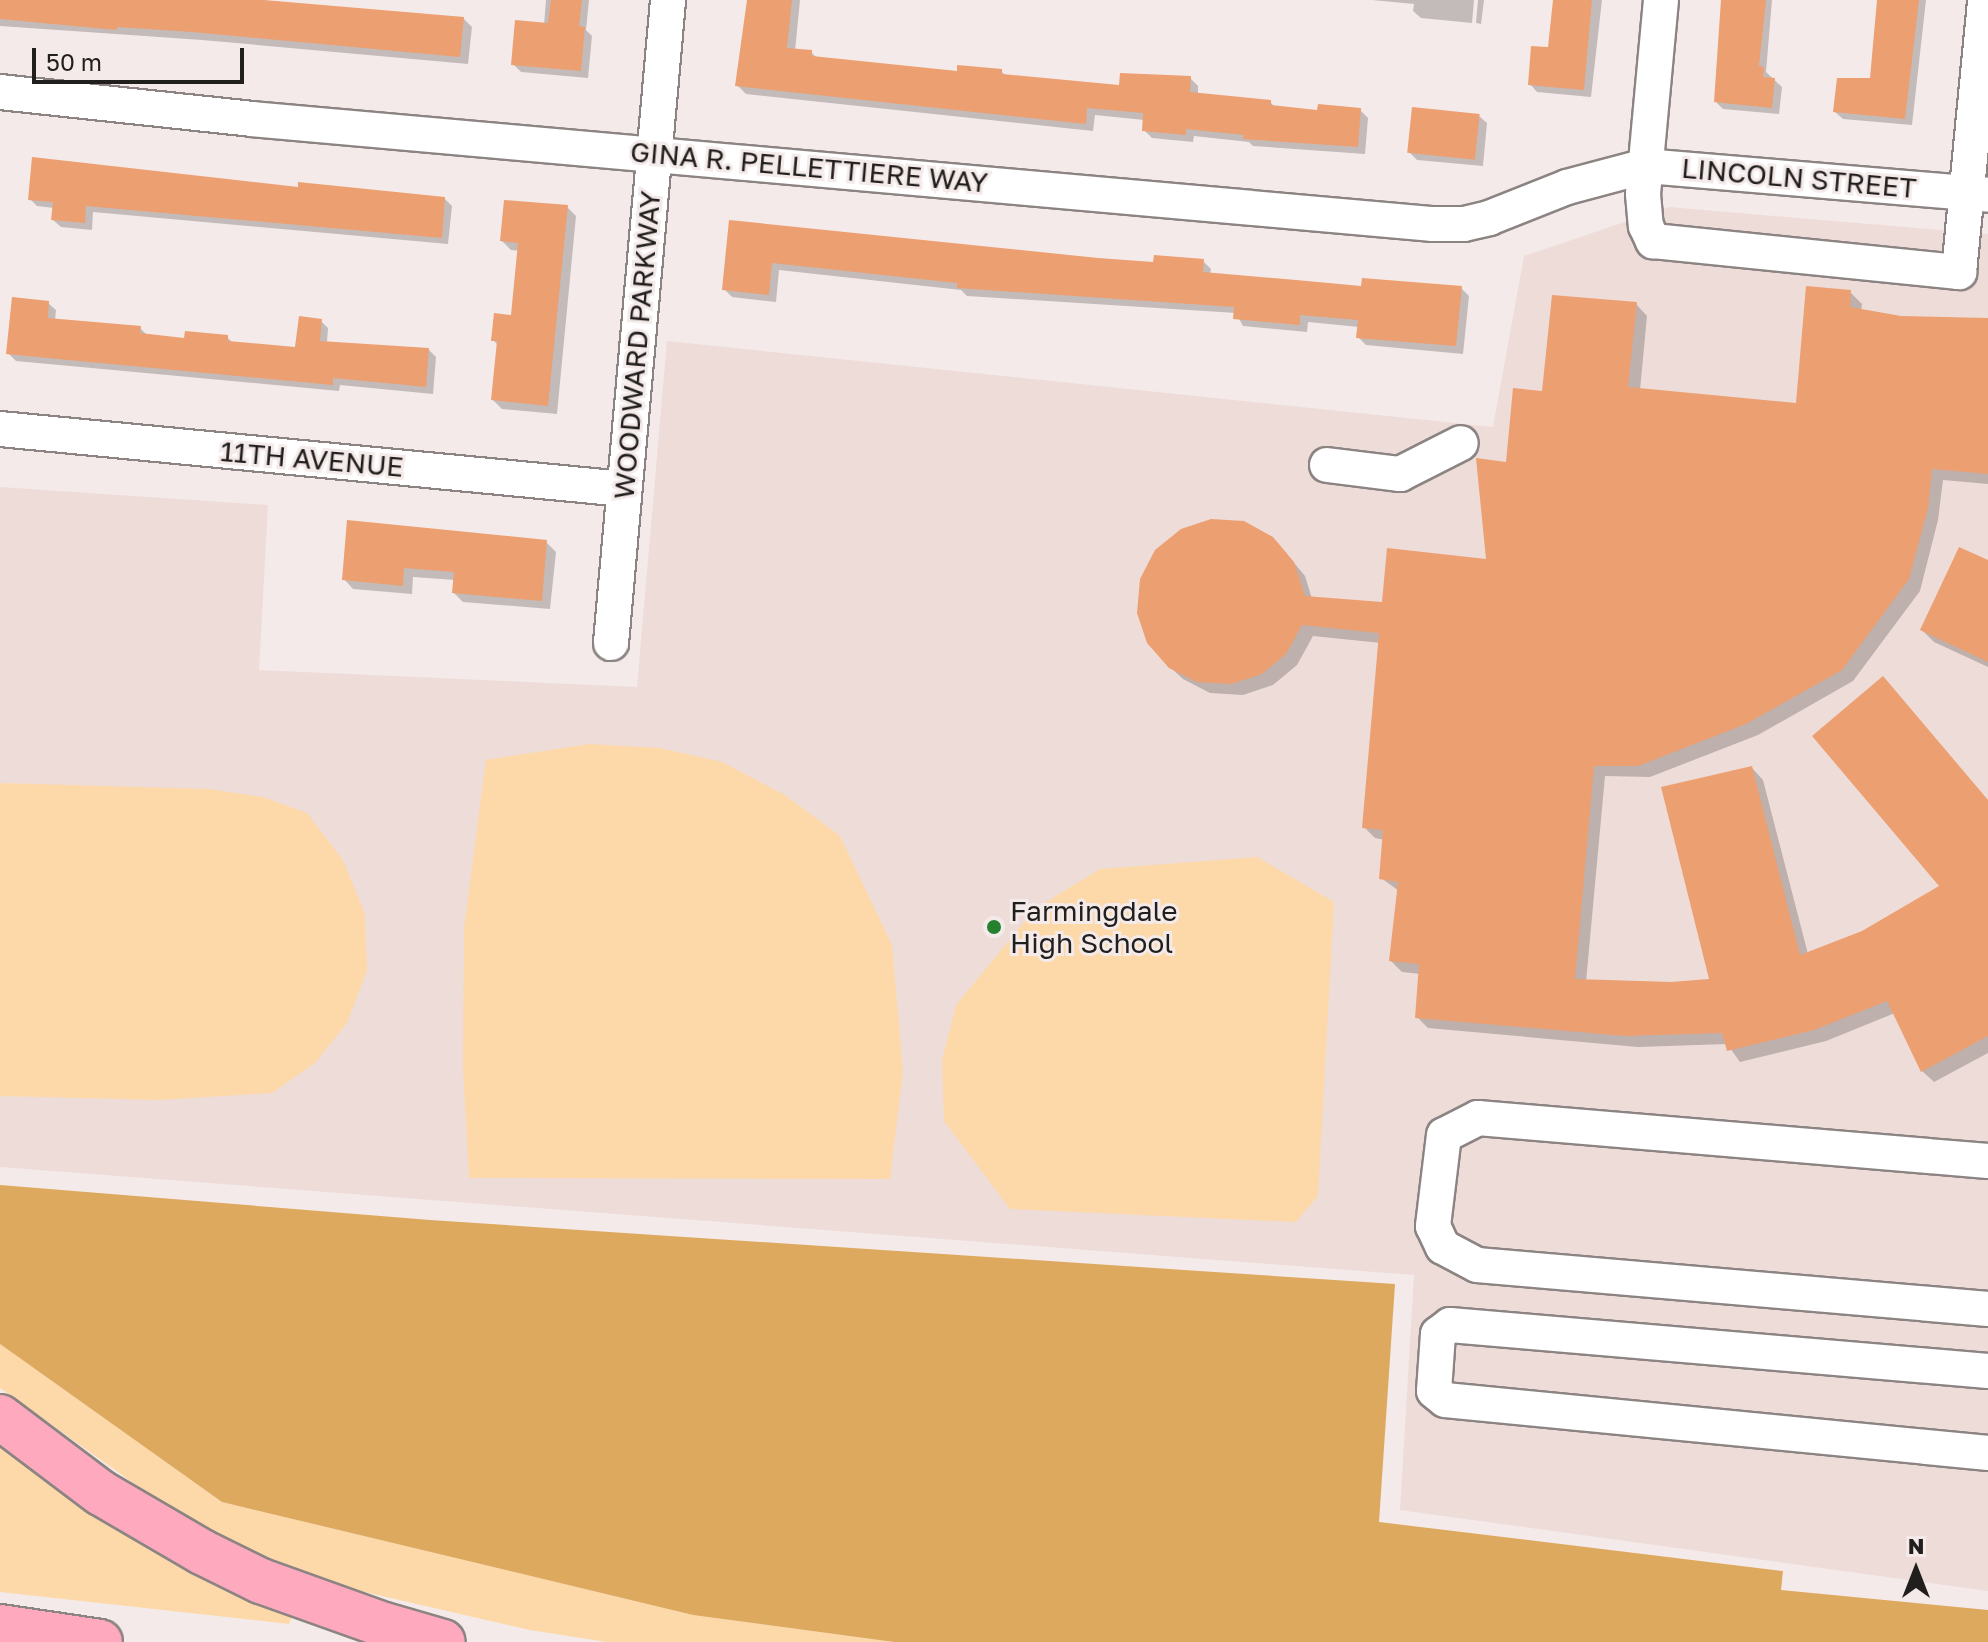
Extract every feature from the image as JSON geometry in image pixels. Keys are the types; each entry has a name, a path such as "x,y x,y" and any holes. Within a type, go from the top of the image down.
{"highway":[{"path":"0,1417 101,1493 202,1552 261,1581 384,1625 443,1642"},
{"path":"0,1627 100,1642"}],"street":[{"name":"WOODWARD PARKWAY","path":"611,643 668,0"},
{"path":"1661,0 1646,166 1646,226 1653,241 1959,272 1978,194 1985,0"},
{"name":"GINA R. PELLETTIERE WAY","path":"0,92 251,119 1433,224 1464,224 1489,218 1567,187 1610,176"},
{"name":"LINCOLN STREET","path":"1610,176 1646,166 1978,194"},
{"name":"11TH AVENUE","path":"0,429 624,489"},
{"path":"1327,465 1400,474 1461,443"},
{"path":"1988,1161 1478,1118 1444,1135 1433,1226 1443,1247 1477,1265 1988,1309"},
{"path":"1988,1371 1450,1325 1438,1334 1434,1391 1445,1400 1988,1453"}],"shaded area":[{"name":"Farmingdale High School","path":"1669,207 1988,234 1988,1591 1400,1510 1414,1275 0,1167 0,487 268,505 259,670 637,687 667,341 1493,427 1524,256"},
{"path":"589,744 660,748 722,762 785,795 840,836 892,945 903,1071 890,1179 469,1178 463,1068 464,928 486,760"},
{"path":"0,783 209,789 263,797 307,813 343,860 365,914 367,971 347,1023 315,1063 272,1093 159,1100 0,1096"},
{"path":"1257,857 1334,902 1318,1196 1296,1222 1010,1209 944,1121 942,1060 956,1005 1035,909 1100,869"},
{"path":"0,1185 430,1220 1395,1284 1379,1522 1783,1571 1781,1590 1988,1610 1988,1642 894,1642 693,1615 222,1502 0,1344"},
{"path":"0,1344 222,1502 693,1615 894,1642 607,1642 530,1630 330,1584 195,1527 0,1388"},
{"path":"0,1433 294,1611 289,1624 0,1592"}],"building":[{"path":"0,0 264,0 464,17 460,57 192,32 117,27 117,30 0,19"},
{"path":"551,0 582,0 579,26 585,27 581,71 511,65 515,20 548,23"},
{"path":"747,0 792,0 787,48 812,50 812,56 957,71 957,65 1002,69 1002,74 1119,85 1120,73 1191,76 1190,92 1271,100 1271,105 1317,110 1318,104 1361,108 1358,147 1243,139 1244,135 1186,129 1186,135 1142,131 1143,113 1087,108 1086,124 735,86"},
{"path":"1553,0 1592,0 1584,90 1528,85 1531,46 1548,47"},
{"path":"1721,0 1766,0 1759,66 1764,67 1763,77 1775,78 1772,108 1714,102"},
{"path":"1877,0 1919,0 1905,119 1833,112 1837,78 1870,78"},
{"path":"1412,107 1480,114 1475,160 1407,153"},
{"path":"32,157 298,187 298,182 445,197 442,238 86,206 85,223 51,220 53,202 28,200"},
{"path":"504,200 568,205 548,406 491,400 497,341 491,341 494,313 511,315 518,243 500,241"},
{"path":"729,220 1098,258 1153,262 1154,255 1204,259 1203,272 1361,286 1362,278 1462,286 1456,346 1356,338 1358,320 1300,315 1300,325 1233,319 1234,307 957,288 957,283 772,263 769,295 722,290"},
{"path":"1806,286 1851,290 1850,307 1901,316 1988,318 1988,474 1932,469 1928,508 1909,579 1842,670 1746,724 1638,766 1594,766 1575,979 1671,982 1709,979 1661,787 1752,766 1800,955 1862,931 1939,886 1812,736 1883,676 1988,800 1988,1036 1921,1072 1887,1001 1814,1030 1727,1051 1722,1033 1625,1036 1415,1018 1419,964 1389,961 1398,882 1379,879 1383,830 1362,828 1379,633 1302,625 1286,654 1262,674 1231,684 1197,682 1169,668 1147,643 1137,613 1140,579 1155,550 1181,529 1211,519 1244,521 1273,537 1294,562 1305,596 1382,602 1387,548 1486,559 1476,458 1506,462 1513,388 1542,391 1552,295 1637,302 1628,387 1796,403"},
{"path":"12,297 49,301 48,318 141,326 140,333 184,338 185,331 228,335 228,341 295,347 299,316 322,319 320,341 429,348 426,387 333,378 333,385 6,354"},
{"path":"347,520 547,540 542,601 452,593 454,572 404,568 403,586 342,580"},
{"path":"1959,547 1988,560 1988,662 1920,630"}],"place":[{"name":"Farmingdale High School","path":"994,927"}]}
